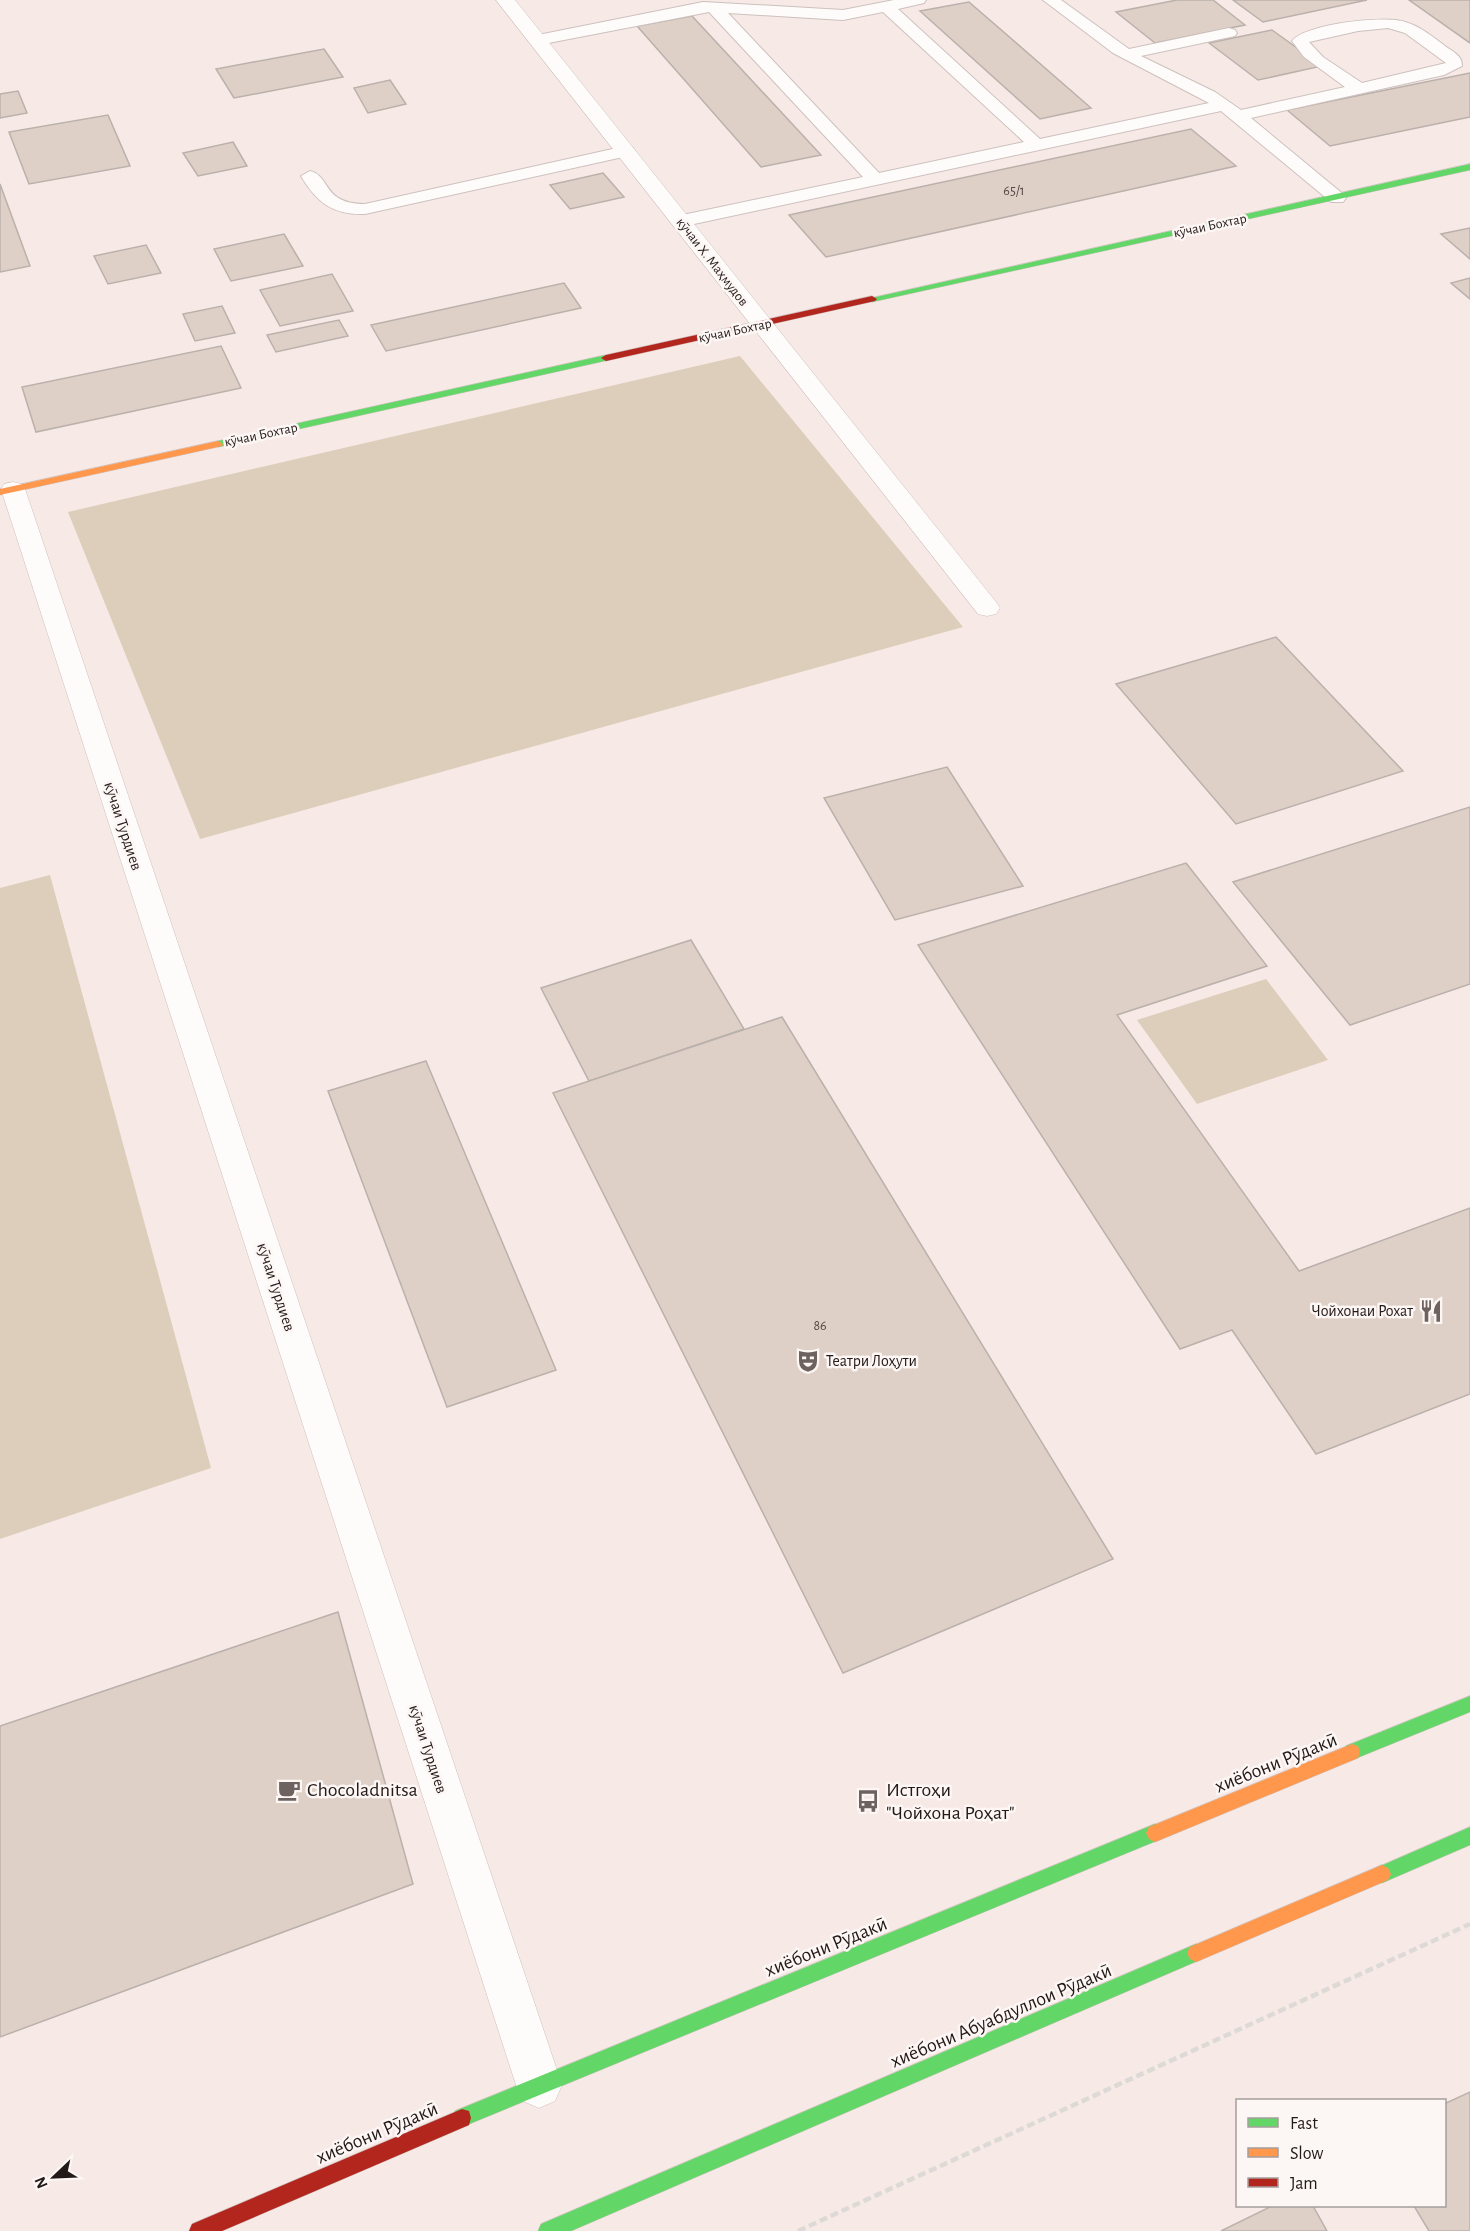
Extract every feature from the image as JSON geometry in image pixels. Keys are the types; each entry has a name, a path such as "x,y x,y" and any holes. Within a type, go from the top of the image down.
{"main road":[{"name":"кӯчаи Бохтар","path":"6,491 1470,167"},
{"name":"хиёбони Рӯдакӣ","path":"199,2231 539,2085 1470,1704"},
{"name":"хиёбони Абуабдуллои Рӯдакӣ","path":"548,2231 1470,1836"}],"street":[{"name":"кӯчаи Х. Маҳмудов","path":"505,0 987,608"},
{"name":"кӯчаи Турдиев","path":"6,491 539,2085"}],"lane":[{"path":"538,40 713,7 843,15 918,0"},
{"path":"1051,0 1128,54 1162,74 1207,94 1231,110 1338,198"},
{"path":"713,7 876,180"},
{"path":"887,7 1038,146"},
{"path":"680,221 1038,146 1359,89 1444,70 1454,66 1454,60 1406,26 1392,22 1359,26 1300,41 1312,55 1359,89"},
{"path":"1128,54 1230,33"},
{"path":"310,176 327,201 338,208 365,209 626,151"}],"path":[{"path":"798,2231 1470,1924"}],"shaded area":[{"path":"740,356 963,627 200,839 68,512"},
{"path":"50,875 211,1468 0,1539 0,888"},
{"path":"1266,979 1328,1060 1197,1104 1137,1020"}],"building":[{"path":"1177,0 1213,0 1245,25 1155,43 1116,12"},
{"path":"1233,0 1367,0 1263,22"},
{"path":"1409,0 1470,0 1470,43"},
{"path":"969,2 1091,108 1040,119 920,11"},
{"path":"692,16 821,155 761,167 637,26"},
{"path":"1272,30 1322,66 1258,80 1209,43"},
{"path":"324,49 343,77 234,98 216,69"},
{"path":"1470,73 1470,117 1330,146 1287,110"},
{"path":"390,80 406,104 368,113 354,88"},
{"path":"18,91 27,113 0,118 0,94"},
{"path":"108,115 130,166 29,184 9,132"},
{"path":"1191,129 1236,166 826,257 789,215"},
{"path":"233,142 247,166 198,176 183,153"},
{"path":"603,173 624,197 570,209 550,185"},
{"path":"0,184 30,266 0,272"},
{"path":"1470,228 1470,259 1441,234"},
{"path":"284,234 303,266 231,281 214,249"},
{"path":"146,245 161,273 108,284 94,256"},
{"path":"332,274 353,311 280,326 260,290"},
{"path":"1470,278 1470,299 1451,283"},
{"path":"564,283 581,308 386,351 371,325"},
{"path":"222,306 235,333 195,341 183,314"},
{"path":"339,320 348,336 276,352 267,335"},
{"path":"221,346 241,388 36,432 22,387"},
{"path":"1276,637 1403,771 1236,824 1116,684"},
{"path":"947,767 1023,886 895,920 824,798"},
{"path":"1470,807 1470,984 1350,1025 1233,882"},
{"path":"1186,863 1267,966 1117,1015 1299,1271 1470,1208 1470,1394 1316,1454 1232,1330 1180,1349 918,945"},
{"path":"691,940 744,1029 589,1081 541,988"},
{"path":"782,1017 1113,1559 843,1673 553,1093"},
{"path":"426,1061 556,1370 447,1407 328,1091"},
{"path":"338,1612 413,1884 0,2037 0,1726"},
{"path":"1470,2092 1470,2231 1429,2231 1415,2207 1446,2207 1446,2103"},
{"path":"1270,2207 1314,2207 1327,2231 1221,2231"}],"traffic: fast":[{"path":"872,299 1470,167"},
{"path":"218,444 606,358"},
{"path":"1352,1752 1470,1704"},
{"path":"462,2118 1155,1833"},
{"path":"1382,1874 1470,1836"},
{"path":"548,2231 1196,1953"}],"traffic: slow":[{"path":"0,492 218,444"},
{"path":"1155,1833 1352,1752"},
{"path":"1196,1953 1382,1874"}],"traffic: jam":[{"path":"606,358 872,299"},
{"path":"199,2231 462,2118"}],"place":[{"name":"Чойхонаи Рохат","path":"1431,1311"},
{"name":"Театри Лоҳути","path":"808,1361"},
{"name":"Chocoladnitsa","path":"289,1790"},
{"name":"Истгоҳи \"Чойхона Роҳат\"","path":"868,1801"}]}
